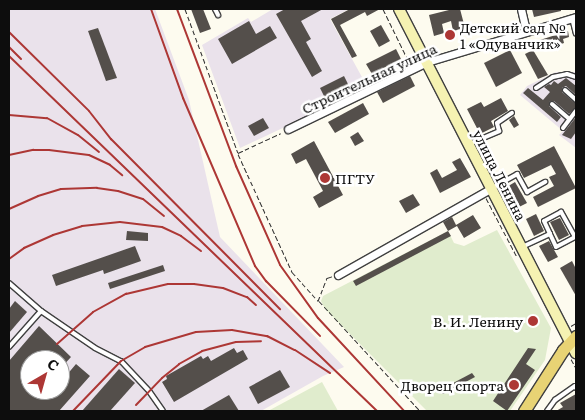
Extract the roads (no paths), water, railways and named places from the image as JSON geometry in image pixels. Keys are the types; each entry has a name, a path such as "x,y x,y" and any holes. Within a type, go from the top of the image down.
{"main road":[{"name":"улица Ленина","path":"399,9 522,248 572,334 573,355"},
{"path":"524,411 572,334"}],"street":[{"path":"521,9 526,31"},
{"name":"Строительная улица","path":"288,129 427,62 574,18"},
{"path":"338,275 492,188"}],"lane":[{"path":"215,9 218,16"},
{"path":"574,18 576,34"},
{"path":"536,88 553,76 566,74 576,77"},
{"path":"565,90 576,100"},
{"path":"552,104 569,119"},
{"path":"563,128 576,111"},
{"path":"469,144 499,131 497,123 512,113"},
{"path":"492,188 516,174 527,192 545,182"},
{"path":"561,212 575,237 556,246 550,234 544,221 561,212"},
{"path":"522,248 550,234"},
{"path":"9,283 41,310 95,348 121,361 149,391 163,411"},
{"path":"9,346 41,310"},
{"path":"547,411 555,400 575,386 576,388"}],"railway":[{"path":"151,9 183,98 255,266 266,281 320,336"},
{"path":"177,9 236,166 280,265 318,318 404,411"},
{"path":"9,32 89,111 111,139 280,309"},
{"path":"9,47 21,59"},
{"path":"9,56 377,411"},
{"path":"9,115 47,118 78,135 99,152"},
{"path":"9,155 33,150 89,155 110,165 122,175"},
{"path":"9,209 38,196 61,189 97,188 118,191 143,199 164,216"},
{"path":"9,259 24,248 53,235 82,226 120,222 162,227 181,236 201,251"},
{"path":"57,344 93,312 126,294 168,284 194,284 223,288 247,297 256,305"},
{"path":"73,411 121,361 145,347 196,332 232,330 267,336 295,350 330,373"},
{"path":"136,405 162,378 179,364 202,351 236,342 261,341"}],"place":[{"name":"Детский сад № 1 «Одуванчик»","path":"450,35"},
{"name":"ПГТУ","path":"325,178"},
{"name":"В. И. Ленину","path":"533,321"},
{"name":"Дворец спорта","path":"514,385"}]}
